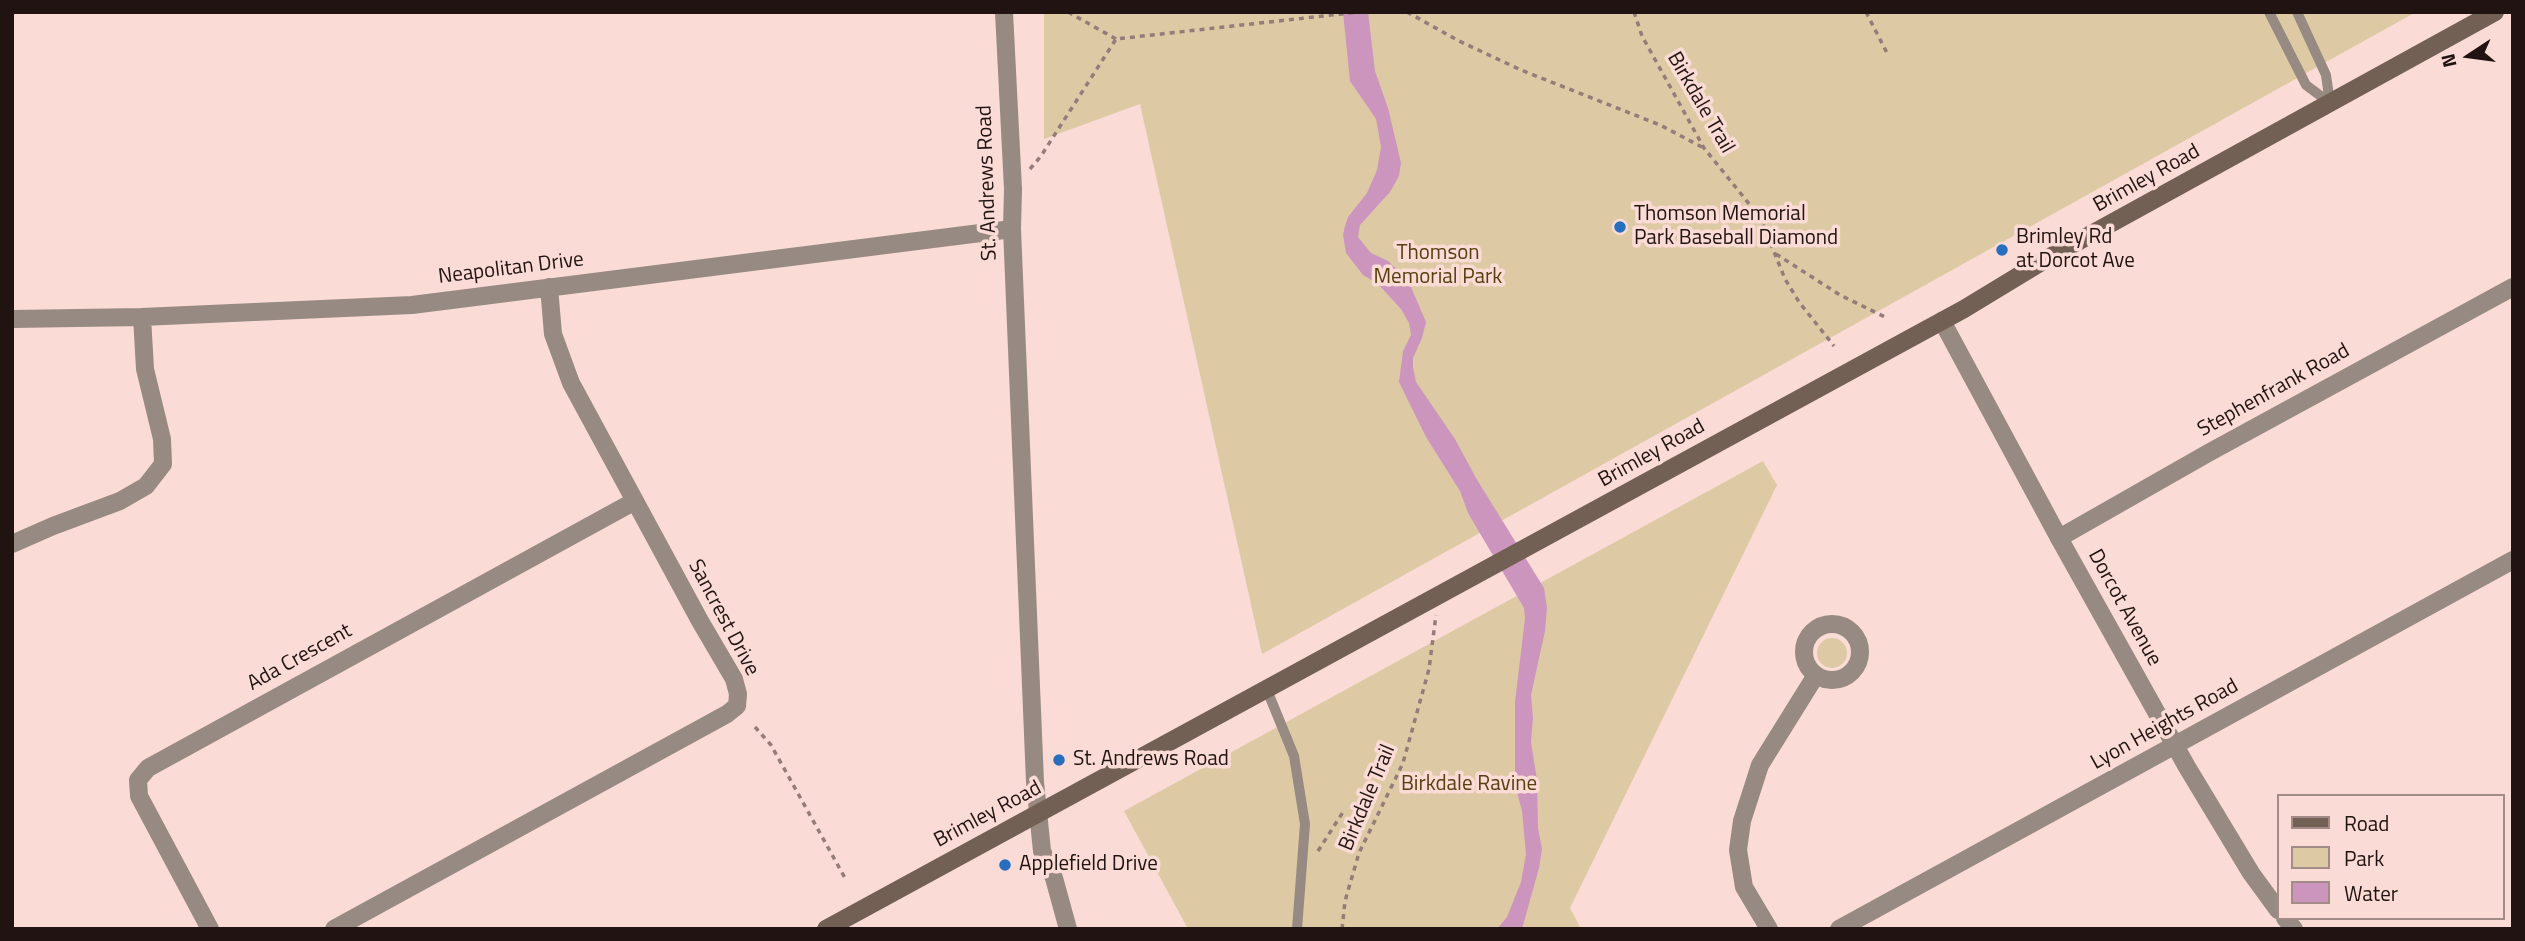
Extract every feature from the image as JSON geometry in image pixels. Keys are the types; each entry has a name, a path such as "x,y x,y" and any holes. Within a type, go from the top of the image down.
{"main road":[{"name":"Brimley Road","path":"826,929 1942,321 2048,258 2495,12"}],"street":[{"name":"St. Andrews Road","path":"1004,12 1038,813"},
{"name":"Neapolitan Drive","path":"12,319 142,317 412,305 1012,229"},
{"name":"Sancrest Drive","path":"334,929 727,714 737,706 738,694 734,680 563,364 553,334 549,287"},
{"name":"Stephenfrank Road","path":"2059,538 2210,452 2513,287"},
{"path":"12,544 121,502 146,486 163,464 162,439 145,369 142,317"},
{"name":"Dorcot Avenue","path":"1942,321 2175,745 2244,862 2276,906"},
{"name":"Ada Crescent","path":"210,929 139,796 138,780 148,768 635,501"},
{"name":"Lyon Heights Road","path":"1839,929 2513,560"},
{"path":"1769,929 1744,887 1738,850 1742,821 1760,765 1816,675"},
{"path":"1038,813 1042,851 1054,878 1068,929"}],"lane":[{"path":"2269,12 2306,85 2330,103"},
{"path":"2297,12 2326,75 2330,103"},
{"path":"1267,690 1294,756 1305,824 1297,929"}],"path":[{"path":"1068,12 1116,39 1359,12"},
{"path":"1407,12 1459,41 1521,70 1660,125 1704,148"},
{"name":"Birkdale Trail","path":"1633,12 1642,36 1704,148 1750,205 1776,254 1785,279 1799,302 1834,346"},
{"path":"1866,12 1887,53"},
{"path":"1028,171 1041,156 1116,39"},
{"path":"1776,254 1840,295 1885,317"},
{"name":"Birkdale Trail","path":"1342,929 1345,901 1359,853 1403,763 1413,729 1429,669 1436,628 1436,597"},
{"path":"755,727 771,745 845,878"},
{"path":"1302,876 1345,808"}],"green space":[{"name":"Thomson Memorial Park","path":"1044,12 2416,12 1262,654 1140,104 1044,139"},
{"name":"Birkdale Ravine","path":"1763,461 1777,485 1570,908 1581,929 1188,929 1124,811"},
{"path":"1832,638 1843,642 1847,653 1843,664 1832,668 1821,664 1817,653 1821,642"}],"water":[{"path":"1343,12 1368,12 1375,71 1388,108 1401,163 1399,176 1390,192 1360,225 1358,237 1371,253 1388,261 1408,280 1426,322 1413,358 1416,382 1455,439 1544,588 1547,608 1545,631 1531,695 1531,742 1542,849 1522,929 1497,929 1507,917 1521,882 1526,854 1515,775 1515,702 1524,608 1468,513 1460,491 1426,437 1399,382 1403,351 1411,335 1409,323 1401,309 1378,284 1363,275 1346,253 1343,235 1345,226 1348,217 1367,193 1377,170 1381,147 1376,119 1350,81"}],"place":[{"name":"Thomson Memorial Park Baseball Diamond","path":"1620,227"},
{"name":"Brimley Rd at Dorcot Ave","path":"2002,250"},
{"name":"St. Andrews Road","path":"1059,760"},
{"name":"Applefield Drive","path":"1005,865"}]}
